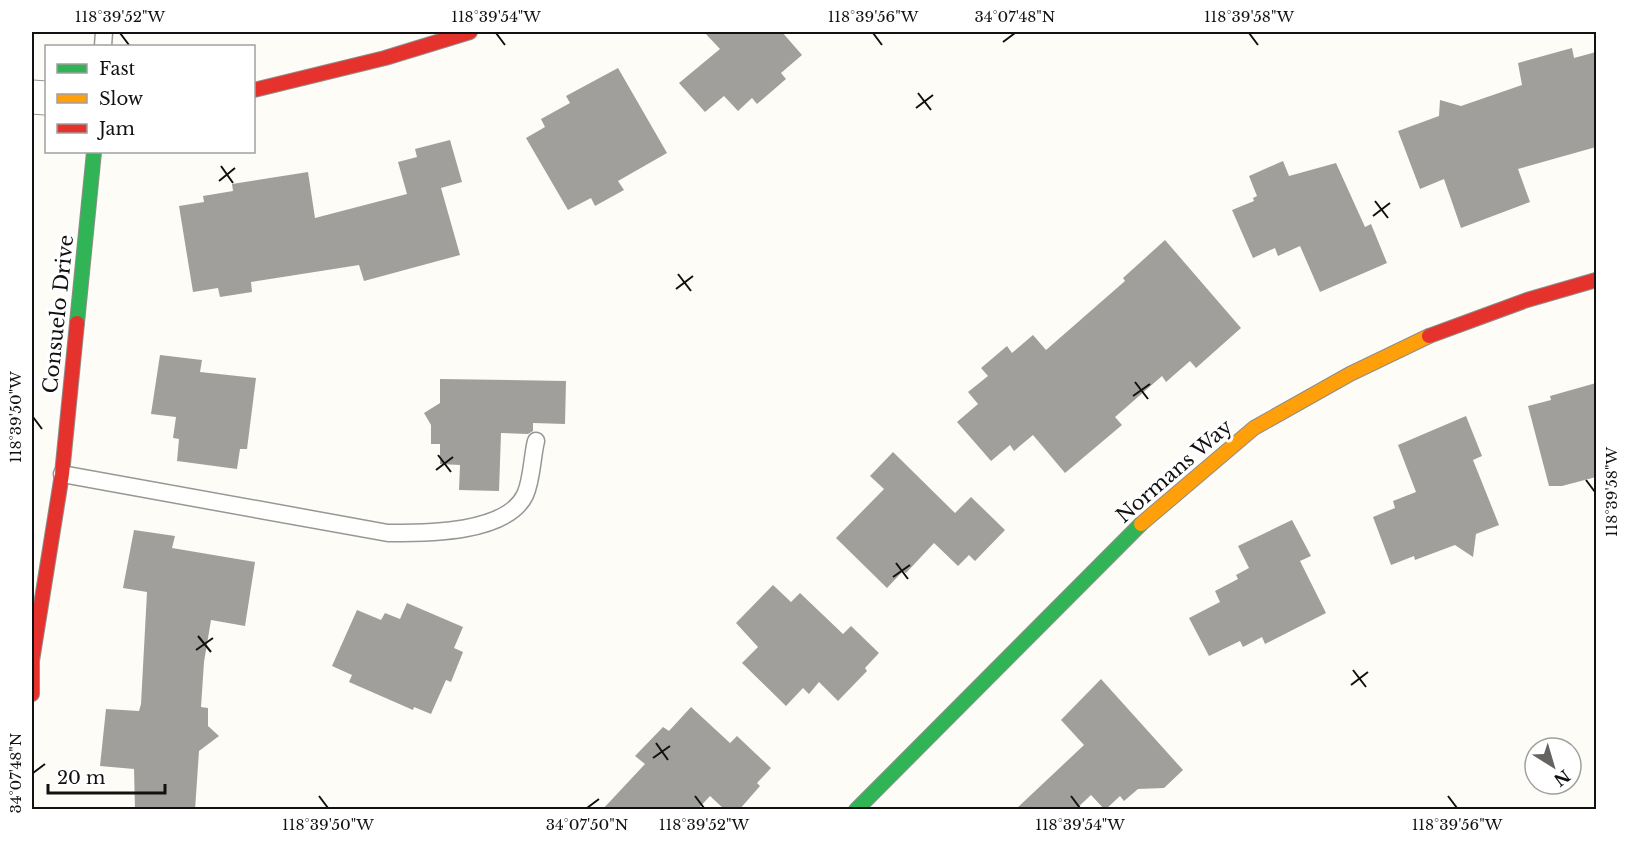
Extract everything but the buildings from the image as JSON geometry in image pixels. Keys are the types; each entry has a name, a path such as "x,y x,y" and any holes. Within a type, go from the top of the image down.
{"street":[{"path":"255,90 385,58 470,32"},
{"name":"Consuelo Drive","path":"32,694 32,661 62,474 94,153"},
{"name":"Normans Way","path":"856,810 1158,507 1254,428 1350,374 1442,330 1527,300 1596,280"}],"lane":[{"path":"62,474 388,533 430,533 478,526 510,513 525,496 536,441"}],"traffic: fast":[{"path":"77,323 94,153"},
{"path":"856,810 1141,524"}],"traffic: slow":[{"path":"1141,524 1254,428 1350,374 1429,336"}],"traffic: jam":[{"path":"255,90 385,58 470,32"},
{"path":"1429,336 1527,300 1596,280"},
{"path":"32,694 32,661 62,474 77,323"}]}
